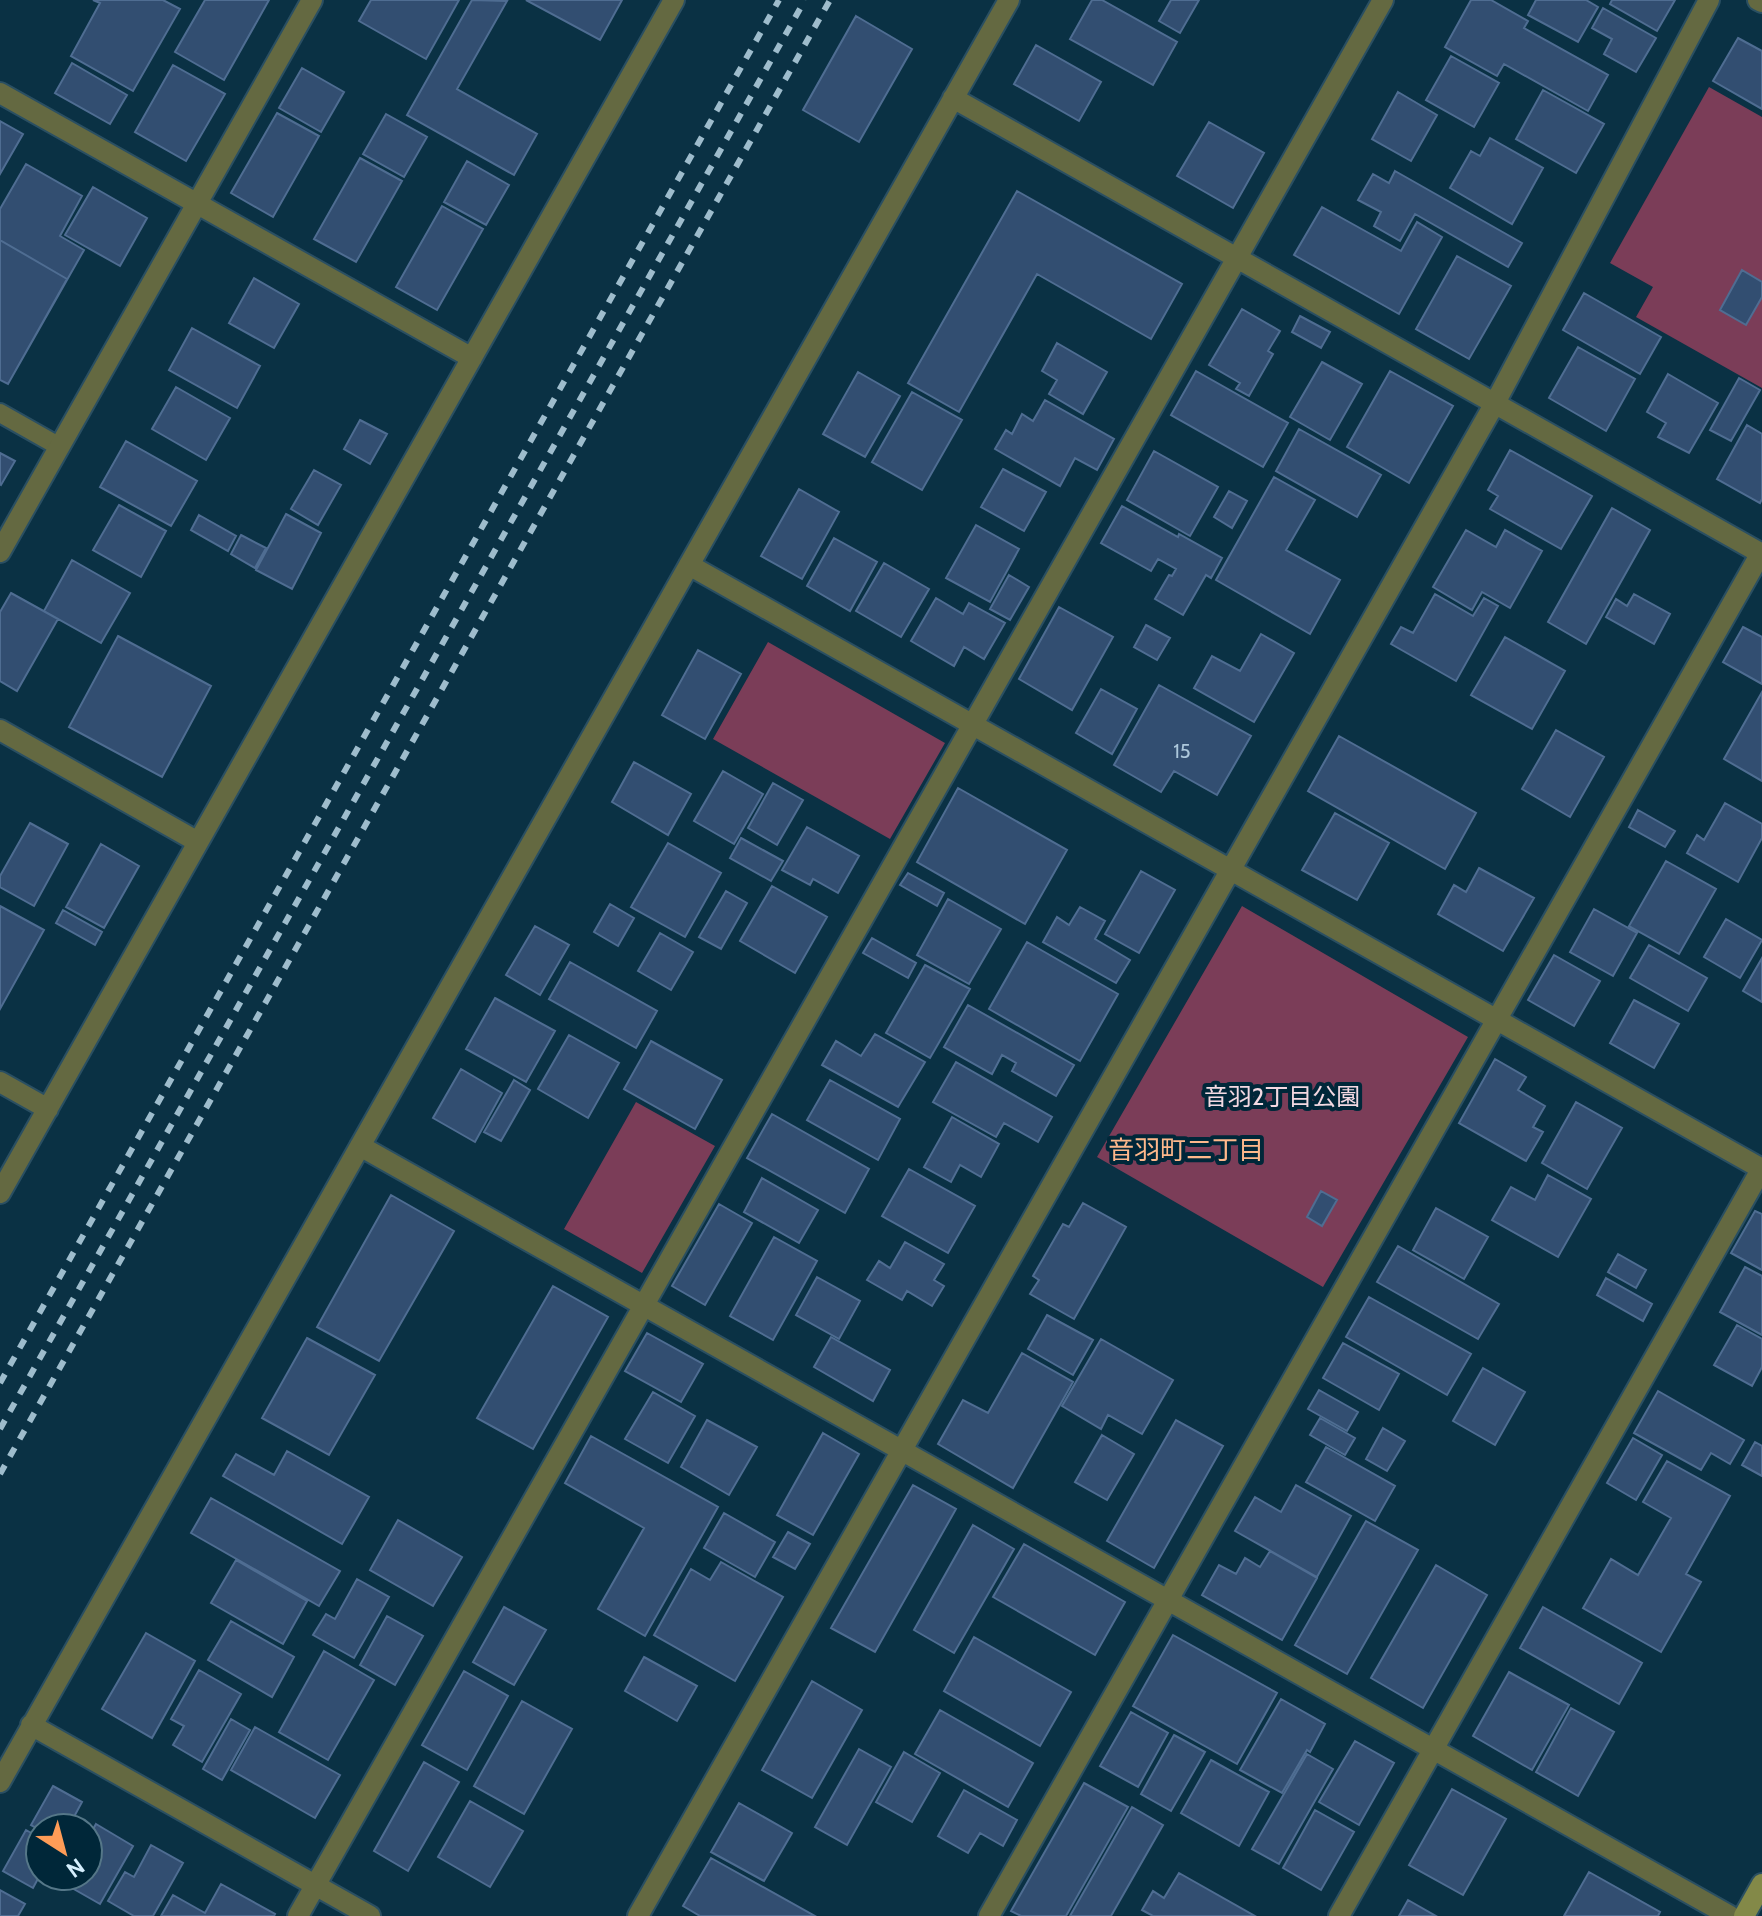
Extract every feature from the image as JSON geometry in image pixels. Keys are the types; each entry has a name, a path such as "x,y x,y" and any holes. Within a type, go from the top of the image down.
{"street":[{"path":"0,552 312,0"},
{"path":"0,1193 674,0"},
{"path":"0,1782 1009,0"},
{"path":"298,1916 1383,0"},
{"path":"638,1916 1495,403 1709,0"},
{"path":"0,93 472,358"},
{"path":"953,98 1761,554 989,1916"},
{"path":"689,565 1762,1168 1339,1916"},
{"path":"0,730 198,842"},
{"path":"0,1082 48,1109"},
{"path":"360,1146 1730,1916"},
{"path":"31,1725 370,1916"},
{"path":"1744,1916 1762,1884"}],"lane":[{"path":"0,413 60,447"}],"green space":[{"path":"1709,87 1762,117 1762,388 1636,317 1653,287 1610,263"},
{"path":"768,642 945,743 890,839 713,739"},
{"name":"音羽2丁目公園","path":"1242,906 1468,1037 1323,1287 1097,1157"},
{"path":"636,1102 715,1146 642,1273 564,1229"}],"building":[{"path":"93,0 163,0 180,9 133,91 71,56 100,3"},
{"path":"205,0 269,0 224,80 175,52"},
{"path":"371,0 459,0 426,59 359,21"},
{"path":"472,0 507,1 457,89 537,134 514,175 407,115"},
{"path":"526,0 622,0 600,40"},
{"path":"1092,0 1102,0 1177,42 1153,85 1070,39"},
{"path":"1171,0 1199,0 1180,33 1159,21"},
{"path":"1471,0 1491,0 1528,21 1524,28 1608,75 1588,111 1504,64 1497,76 1445,47"},
{"path":"1536,0 1586,0 1598,7 1578,42 1528,15"},
{"path":"1612,0 1675,0 1657,31 1610,4"},
{"path":"1603,8 1656,38 1636,72 1604,54 1612,39 1592,28"},
{"path":"856,16 912,49 859,142 803,110"},
{"path":"1738,38 1762,51 1762,109 1713,81"},
{"path":"1036,45 1101,82 1079,121 1014,84"},
{"path":"1451,56 1499,83 1474,127 1426,100"},
{"path":"72,63 127,95 110,124 55,93"},
{"path":"173,65 225,94 186,161 135,132"},
{"path":"302,68 344,92 321,132 279,108"},
{"path":"1543,90 1604,124 1576,173 1516,139"},
{"path":"1398,92 1437,115 1411,161 1372,139"},
{"path":"277,113 319,136 273,217 231,193"},
{"path":"386,114 427,137 404,177 363,154"},
{"path":"0,121 23,134 0,174"},
{"path":"1209,122 1264,153 1233,208 1177,176"},
{"path":"1490,138 1543,168 1512,224 1450,188 1471,151 1480,156"},
{"path":"360,158 402,181 356,262 314,239"},
{"path":"467,161 509,185 486,225 444,202"},
{"path":"26,164 82,196 60,236 84,250 8,384 0,380 0,209"},
{"path":"1395,171 1522,243 1508,267 1415,214 1400,241 1374,226 1381,212 1358,200 1373,174 1389,183"},
{"path":"93,187 147,218 120,266 65,235"},
{"path":"1017,191 1182,284 1151,339 1037,274 959,412 908,383"},
{"path":"442,206 483,229 437,310 396,287"},
{"path":"1322,207 1401,251 1417,222 1442,237 1399,314 1294,255"},
{"path":"0,240 67,279 8,384 0,380"},
{"path":"1457,256 1511,286 1469,359 1416,329"},
{"path":"1742,270 1762,282 1762,297 1746,325 1720,310"},
{"path":"254,278 299,304 274,348 229,323"},
{"path":"1584,293 1661,337 1640,374 1563,330"},
{"path":"1242,309 1280,331 1268,351 1273,354 1249,396 1236,389 1240,383 1209,365"},
{"path":"1300,316 1330,332 1321,348 1292,332"},
{"path":"192,328 260,366 237,408 169,370"},
{"path":"1057,343 1107,372 1083,414 1049,394 1057,380 1042,371"},
{"path":"1578,347 1635,379 1606,431 1549,398"},
{"path":"1322,362 1362,384 1330,440 1290,417"},
{"path":"1196,371 1288,423 1263,467 1171,415"},
{"path":"1390,371 1453,406 1409,483 1347,447"},
{"path":"858,372 900,396 865,457 823,434"},
{"path":"1668,374 1718,403 1689,453 1658,437 1666,423 1647,412"},
{"path":"1739,378 1760,390 1731,441 1710,430"},
{"path":"176,387 230,418 206,460 152,429"},
{"path":"912,392 962,420 922,490 872,462"},
{"path":"1045,400 1114,439 1097,470 1075,458 1060,486 995,449 1006,430 1012,434 1022,414 1033,421"},
{"path":"360,420 387,434 370,464 344,449"},
{"path":"1747,425 1762,434 1760,503 1717,479"},
{"path":"1299,429 1381,475 1357,517 1276,471"},
{"path":"126,441 197,481 171,526 100,487"},
{"path":"1510,450 1592,496 1561,549 1490,509 1498,496 1488,490"},
{"path":"1154,451 1218,487 1190,536 1127,500"},
{"path":"0,453 15,461 1,485 0,484"},
{"path":"1003,469 1046,492 1024,531 981,507"},
{"path":"314,470 341,485 318,525 291,509"},
{"path":"1274,477 1315,500 1286,550 1340,580 1310,634 1216,580"},
{"path":"799,489 839,512 802,579 761,556"},
{"path":"1229,491 1247,501 1232,528 1214,517"},
{"path":"119,505 166,531 141,577 93,550"},
{"path":"1122,506 1222,558 1211,578 1206,575 1183,615 1155,599 1176,569 1158,559 1151,571 1101,543"},
{"path":"1612,508 1650,530 1586,644 1548,622"},
{"path":"286,514 321,533 292,589 256,570"},
{"path":"199,515 236,536 228,551 191,530"},
{"path":"976,525 1019,549 990,602 946,578"},
{"path":"1466,530 1496,547 1505,530 1542,551 1510,608 1482,592 1472,610 1433,587"},
{"path":"241,535 266,548 255,568 231,554"},
{"path":"834,538 877,562 850,611 807,586"},
{"path":"72,560 130,593 101,643 44,611"},
{"path":"884,563 929,589 901,637 856,611"},
{"path":"1009,575 1029,587 1010,620 990,609"},
{"path":"11,593 58,619 17,691 0,681 0,612"},
{"path":"1435,594 1473,616 1484,598 1498,606 1456,681 1391,644 1401,627 1413,633"},
{"path":"1634,594 1670,614 1654,644 1606,617 1616,599 1627,606"},
{"path":"936,598 963,614 969,603 1005,623 984,659 964,647 954,666 911,641"},
{"path":"1059,607 1113,637 1072,710 1019,679"},
{"path":"1146,625 1170,638 1157,660 1134,647"},
{"path":"1743,627 1762,637 1762,684 1723,662"},
{"path":"1261,634 1294,653 1254,722 1194,688 1212,656 1240,671"},
{"path":"118,636 211,686 162,777 69,727"},
{"path":"1505,637 1565,671 1532,729 1471,695"},
{"path":"698,650 741,674 705,739 662,715"},
{"path":"1159,685 1251,736 1217,795 1174,771 1161,792 1114,765"},
{"path":"1101,689 1137,709 1112,754 1076,733"},
{"path":"1762,692 1762,781 1724,759"},
{"path":"1556,730 1604,757 1570,817 1522,789"},
{"path":"1339,736 1476,813 1445,869 1308,791"},
{"path":"634,762 691,794 668,835 612,802"},
{"path":"723,771 763,794 734,844 694,821"},
{"path":"773,783 803,800 777,845 748,828"},
{"path":"958,788 1067,850 1025,924 917,862"},
{"path":"1725,803 1762,824 1762,838 1738,882 1687,853 1697,835 1704,840"},
{"path":"1638,810 1675,831 1665,847 1629,827"},
{"path":"1335,813 1389,843 1357,900 1302,870"},
{"path":"30,823 68,844 34,906 0,887 0,876"},
{"path":"807,827 859,856 838,893 813,879 810,885 782,870"},
{"path":"741,838 783,861 771,881 730,858"},
{"path":"668,843 721,873 685,937 631,907"},
{"path":"101,844 139,866 104,928 66,907"},
{"path":"1666,861 1716,889 1679,954 1629,926"},
{"path":"1479,868 1534,898 1503,951 1438,914 1454,885 1466,892"},
{"path":"1141,871 1175,890 1139,953 1105,934"},
{"path":"908,873 944,893 937,906 900,885"},
{"path":"772,886 827,917 795,973 740,941"},
{"path":"726,891 747,903 721,949 699,937"},
{"path":"948,899 1001,929 969,984 917,955"},
{"path":"610,904 634,918 618,946 594,932"},
{"path":"0,906 44,930 0,1009"},
{"path":"1080,907 1105,921 1095,939 1130,960 1116,983 1043,942 1057,917 1069,925"},
{"path":"1594,909 1637,933 1613,976 1570,952"},
{"path":"63,910 102,932 95,945 56,923"},
{"path":"1726,919 1762,940 1740,978 1704,957"},
{"path":"535,926 569,945 540,995 506,975"},
{"path":"660,933 693,952 671,990 638,971"},
{"path":"872,938 916,963 908,978 863,953"},
{"path":"1027,942 1118,994 1080,1061 989,1009"},
{"path":"1649,945 1707,978 1688,1011 1630,978"},
{"path":"1554,955 1600,981 1574,1026 1528,1000"},
{"path":"1762,958 1762,1002 1743,991"},
{"path":"570,962 657,1011 636,1048 549,999"},
{"path":"925,965 970,989 930,1058 886,1033"},
{"path":"495,998 555,1031 526,1082 466,1049"},
{"path":"1634,1000 1679,1024 1654,1068 1610,1043"},
{"path":"968,1005 1074,1065 1056,1096 1012,1071 1016,1063 1002,1055 992,1074 944,1047"},
{"path":"875,1034 925,1062 898,1107 822,1065 836,1041 861,1056"},
{"path":"569,1035 619,1063 588,1118 538,1089"},
{"path":"651,1041 722,1080 695,1129 624,1089"},
{"path":"1495,1059 1526,1077 1518,1090 1545,1106 1533,1127 1543,1132 1526,1161 1459,1123"},
{"path":"956,1062 1052,1117 1038,1142 1004,1123 996,1137 933,1102"},
{"path":"461,1069 502,1093 475,1142 433,1118"},
{"path":"514,1080 530,1090 501,1141 484,1132"},
{"path":"830,1080 900,1119 878,1160 807,1120"},
{"path":"1576,1102 1622,1128 1587,1189 1542,1163"},
{"path":"772,1114 869,1169 845,1213 747,1158"},
{"path":"952,1117 999,1144 981,1177 960,1165 951,1182 924,1167"},
{"path":"909,1169 975,1206 948,1253 882,1216"},
{"path":"1548,1175 1591,1199 1558,1257 1492,1220 1511,1187 1535,1200"},
{"path":"762,1178 818,1210 799,1243 744,1212"},
{"path":"1321,1191 1337,1200 1322,1226 1307,1217"},
{"path":"391,1195 454,1231 379,1361 317,1327"},
{"path":"1083,1203 1126,1227 1074,1319 1030,1294 1039,1280 1033,1276 1063,1224 1069,1227"},
{"path":"719,1204 752,1223 705,1305 672,1286"},
{"path":"1436,1208 1488,1237 1464,1279 1413,1250"},
{"path":"1755,1211 1762,1214 1762,1270 1731,1253"},
{"path":"774,1237 817,1261 773,1340 730,1316"},
{"path":"905,1242 944,1264 934,1280 944,1286 932,1306 907,1291 902,1300 867,1280 879,1261 890,1268"},
{"path":"1398,1246 1499,1304 1478,1339 1377,1282"},
{"path":"1618,1254 1646,1270 1636,1288 1608,1272"},
{"path":"1745,1267 1762,1276 1762,1335 1720,1312"},
{"path":"817,1277 860,1301 839,1339 796,1315"},
{"path":"1606,1278 1652,1304 1643,1321 1597,1295"},
{"path":"553,1286 608,1317 533,1449 477,1418"},
{"path":"1369,1297 1471,1354 1447,1395 1346,1337"},
{"path":"1047,1315 1093,1340 1073,1375 1028,1349"},
{"path":"1737,1325 1762,1339 1762,1367 1752,1386 1714,1365"},
{"path":"647,1333 703,1364 681,1402 625,1371"},
{"path":"831,1337 890,1370 873,1401 814,1367"},
{"path":"307,1338 375,1375 329,1455 262,1418"},
{"path":"1101,1339 1173,1380 1142,1434 1108,1415 1101,1429 1062,1406"},
{"path":"1343,1343 1399,1374 1379,1410 1323,1378"},
{"path":"1022,1353 1073,1382 1013,1488 938,1444 963,1400 988,1413"},
{"path":"1483,1368 1525,1392 1495,1445 1453,1421"},
{"path":"1319,1390 1358,1412 1347,1431 1308,1409"},
{"path":"1658,1391 1744,1440 1730,1464 1711,1453 1701,1470 1634,1433"},
{"path":"653,1392 695,1416 668,1463 625,1439"},
{"path":"1320,1418 1355,1438 1345,1455 1310,1435"},
{"path":"707,1420 757,1447 729,1495 681,1467"},
{"path":"1176,1420 1223,1446 1154,1568 1107,1541"},
{"path":"1383,1428 1405,1441 1387,1471 1366,1459"},
{"path":"823,1433 859,1454 813,1535 777,1515"},
{"path":"1102,1435 1134,1454 1107,1500 1075,1482"},
{"path":"591,1436 718,1507 645,1636 598,1609 644,1528 565,1483"},
{"path":"1633,1438 1662,1455 1636,1500 1607,1483"},
{"path":"1755,1442 1762,1446 1762,1476 1742,1465"},
{"path":"1326,1447 1395,1486 1375,1521 1306,1482"},
{"path":"287,1451 369,1497 342,1544 223,1476 236,1454 274,1475"},
{"path":"1667,1461 1730,1496 1686,1574 1701,1582 1661,1652 1583,1608 1611,1559 1638,1575 1671,1518 1643,1502"},
{"path":"913,1485 956,1509 875,1652 831,1628"},
{"path":"1296,1485 1351,1516 1317,1577 1235,1531 1255,1497 1281,1512"},
{"path":"211,1498 340,1571 319,1606 191,1533"},
{"path":"724,1513 775,1542 755,1577 704,1548"},
{"path":"398,1520 462,1557 433,1606 370,1570"},
{"path":"1366,1521 1418,1550 1347,1674 1295,1645"},
{"path":"973,1525 1014,1549 954,1653 914,1630"},
{"path":"788,1532 810,1544 795,1569 773,1557"},
{"path":"1024,1544 1125,1602 1095,1655 993,1597"},
{"path":"1270,1551 1317,1578 1282,1640 1202,1595 1219,1565 1236,1574 1245,1558 1260,1567"},
{"path":"236,1560 307,1601 283,1644 211,1603"},
{"path":"721,1562 783,1597 735,1681 654,1635 691,1569 710,1580"},
{"path":"1436,1565 1487,1595 1423,1708 1371,1678"},
{"path":"357,1579 389,1597 354,1658 313,1635 326,1614 335,1619"},
{"path":"504,1607 546,1630 514,1685 473,1662"},
{"path":"1543,1607 1642,1663 1619,1704 1520,1648"},
{"path":"387,1616 423,1636 395,1685 360,1665"},
{"path":"231,1621 294,1657 272,1697 208,1660"},
{"path":"146,1633 195,1661 152,1738 102,1709"},
{"path":"1173,1635 1277,1693 1237,1764 1133,1706"},
{"path":"974,1637 1071,1692 1040,1746 944,1691"},
{"path":"324,1651 374,1680 328,1760 279,1732"},
{"path":"644,1657 697,1686 677,1721 625,1691"},
{"path":"199,1670 241,1694 202,1762 173,1745 184,1726 171,1719"},
{"path":"464,1671 508,1696 467,1770 422,1745"},
{"path":"1509,1672 1569,1705 1532,1770 1473,1736"},
{"path":"812,1681 862,1710 812,1798 762,1770"},
{"path":"1281,1699 1325,1724 1282,1793 1240,1770"},
{"path":"522,1701 572,1729 524,1814 474,1786"},
{"path":"1571,1708 1614,1732 1578,1796 1536,1772"},
{"path":"940,1710 1033,1763 1008,1807 915,1754"},
{"path":"1131,1712 1168,1733 1138,1787 1100,1766"},
{"path":"231,1719 250,1730 222,1780 203,1769"},
{"path":"255,1727 340,1775 315,1818 231,1770"},
{"path":"1174,1735 1205,1752 1171,1811 1141,1794"},
{"path":"1355,1741 1394,1763 1359,1825 1319,1802"},
{"path":"859,1749 891,1767 847,1845 815,1827"},
{"path":"904,1752 940,1773 912,1822 876,1802"},
{"path":"1307,1754 1333,1769 1279,1864 1252,1849"},
{"path":"1211,1760 1269,1792 1239,1846 1181,1813"},
{"path":"424,1762 459,1782 408,1871 374,1851"},
{"path":"1084,1783 1128,1807 1066,1916 1021,1916 1011,1911"},
{"path":"53,1786 82,1802 77,1812 38,1812"},
{"path":"1452,1789 1506,1819 1463,1895 1409,1865"},
{"path":"964,1790 1017,1820 1003,1846 980,1833 968,1853 938,1836"},
{"path":"470,1801 523,1831 490,1887 438,1857"},
{"path":"739,1803 792,1833 764,1881 711,1852"},
{"path":"1132,1807 1163,1825 1111,1916 1070,1916"},
{"path":"1315,1810 1354,1832 1321,1890 1283,1868"},
{"path":"104,1829 133,1846 100,1904 79,1892 104,1892"},
{"path":"24,1834 24,1883 3,1871"},
{"path":"151,1845 183,1863 153,1916 134,1916 108,1901 125,1872 134,1877"},
{"path":"711,1858 815,1916 700,1916 683,1906"},
{"path":"1589,1872 1660,1912 1658,1916 1564,1916"},
{"path":"1179,1873 1255,1916 1153,1916 1142,1910 1153,1891 1164,1898"},
{"path":"221,1884 274,1916 161,1916 173,1895 205,1913"},
{"path":"0,1890 25,1904 18,1916 0,1916"},
{"path":"1408,1900 1436,1916 1399,1916"}],"railway":[{"path":"0,1383 779,0"},
{"path":"0,1429 805,0"},
{"path":"0,1474 830,0"}],"district":[{"name":"音羽町二丁目","path":"1186,1150"}]}
